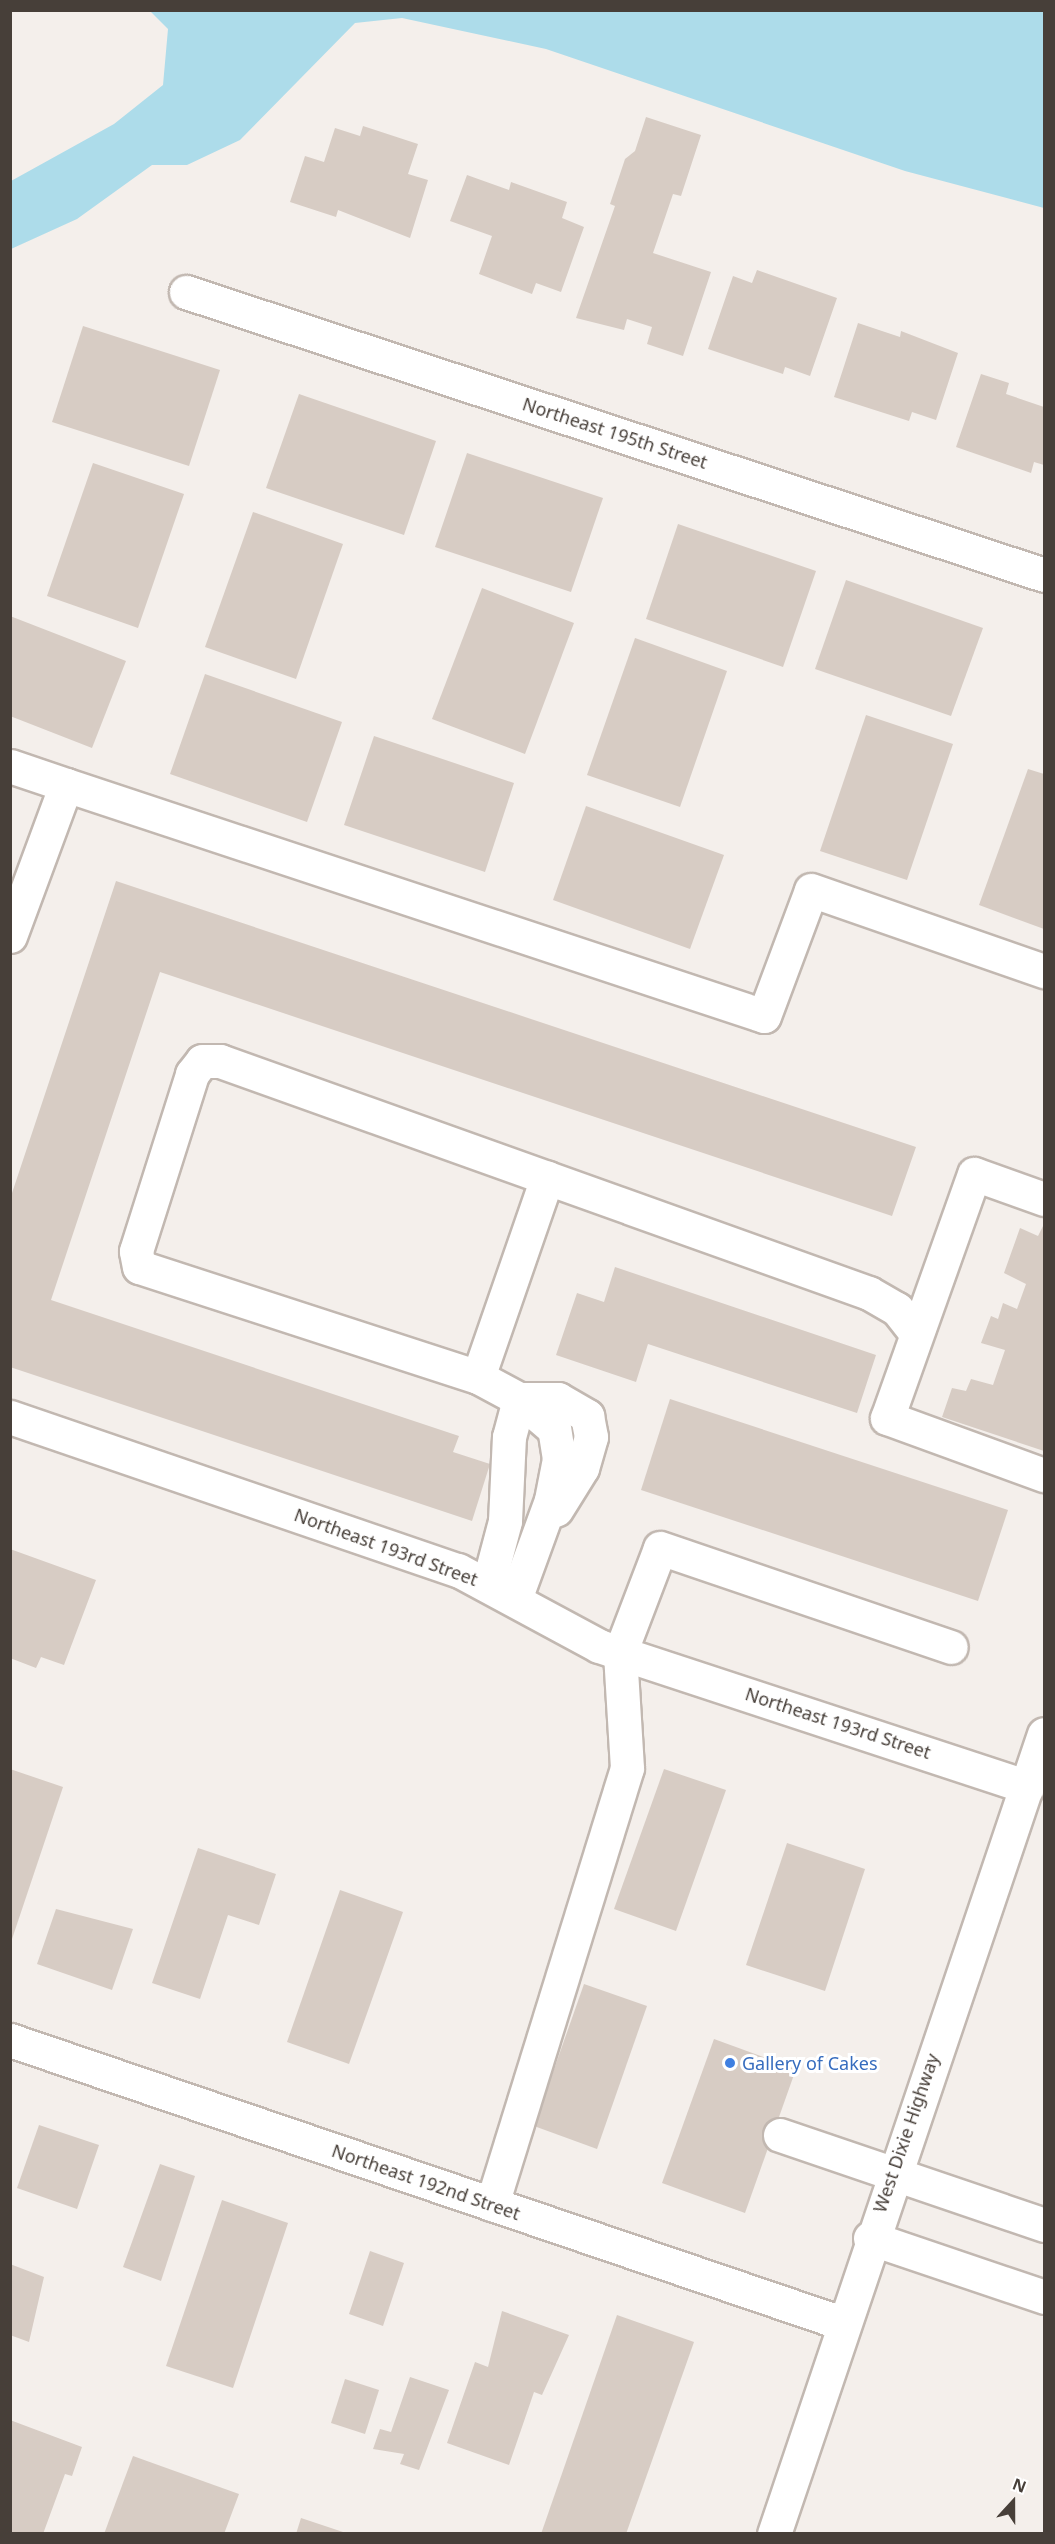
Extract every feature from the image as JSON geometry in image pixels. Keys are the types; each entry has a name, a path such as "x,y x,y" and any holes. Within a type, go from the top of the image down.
{"street":[{"name":"Northeast 195th Street","path":"186,292 1044,575"},
{"path":"10,766 764,1016 811,890 1044,971"},
{"path":"10,936 66,785"},
{"path":"501,1592 544,1528 559,1459 554,1429 519,1399 478,1377 139,1267 136,1251 192,1074 202,1061 220,1061 869,1293 897,1309 915,1332"},
{"path":"1044,1199 974,1174 915,1332 887,1418 1044,1474"},
{"path":"478,1377 547,1178"},
{"path":"501,1592 509,1437 519,1399"},
{"name":"Northeast 193rd Street","path":"10,1417 501,1592 620,1653 1027,1787"},
{"path":"492,2204 627,1768 620,1653 660,1548 951,1647"},
{"name":"West Dixie Highway","path":"774,2534 891,2174 1044,1734"},
{"name":"Northeast 192nd Street","path":"10,2040 842,2323"},
{"path":"780,2135 1044,2225"},
{"path":"870,2238 1044,2297"}],"water":[{"path":"150,11 1044,11 1044,208 905,171 546,49 402,18 355,23 240,140 187,165 152,165 77,219 11,249 11,181 114,124 163,85 168,29"}],"building":[{"path":"646,117 701,135 681,196 673,194 653,253 711,272 683,356 647,344 652,327 627,319 624,330 576,318 615,206 610,204 625,159 635,151"},
{"path":"363,126 418,144 408,174 428,180 410,238 338,210 336,217 290,202 305,156 324,162 335,128 360,136"},
{"path":"467,175 509,190 511,182 567,202 562,218 584,227 561,292 536,283 532,294 479,274 492,236 450,221"},
{"path":"757,270 837,298 810,376 785,367 783,374 708,349 733,276 752,283"},
{"path":"858,323 900,337 901,331 958,353 936,420 912,412 909,421 834,397"},
{"path":"83,326 220,370 189,466 52,422"},
{"path":"981,374 1009,383 1006,394 1044,407 1044,465 1034,462 1031,473 956,447"},
{"path":"299,394 436,441 404,535 266,488"},
{"path":"467,453 603,498 571,592 435,547"},
{"path":"93,463 184,494 138,628 47,596"},
{"path":"253,512 343,544 296,679 205,647"},
{"path":"678,524 816,571 783,667 646,619"},
{"path":"846,580 983,628 951,716 815,669"},
{"path":"482,588 574,623 525,754 432,719"},
{"path":"10,616 126,661 92,748 10,716"},
{"path":"635,638 727,671 680,807 587,775"},
{"path":"205,674 342,722 307,822 170,774"},
{"path":"866,715 953,744 907,880 820,851"},
{"path":"374,736 514,783 485,872 344,825"},
{"path":"1028,769 1044,774 1044,929 979,905"},
{"path":"586,806 724,855 690,949 553,900"},
{"path":"116,881 916,1147 892,1216 160,972 51,1300 459,1436 453,1452 490,1464 472,1521 10,1367 10,1199"},
{"path":"1043,1226 1044,1451 942,1417 952,1388 966,1391 971,1379 993,1385 1005,1350 981,1343 991,1316 998,1319 1003,1303 1017,1309 1026,1284 1004,1273 1020,1228 1038,1236"},
{"path":"615,1267 876,1355 857,1413 648,1344 636,1382 556,1355 577,1293 604,1302"},
{"path":"670,1399 1008,1510 978,1601 641,1490"},
{"path":"10,1549 96,1580 64,1665 41,1657 36,1668 10,1658"},
{"path":"10,1769 63,1787 11,1942 10,1942"},
{"path":"664,1769 726,1790 676,1931 614,1909"},
{"path":"787,1843 865,1869 825,1991 746,1965"},
{"path":"198,1848 276,1874 259,1925 228,1915 200,1999 152,1983"},
{"path":"340,1890 403,1912 349,2064 287,2042"},
{"path":"56,1909 133,1929 112,1990 37,1964"},
{"path":"584,1984 647,2006 597,2149 534,2126"},
{"path":"714,2039 796,2069 745,2213 662,2183"},
{"path":"39,2125 99,2145 77,2209 17,2188"},
{"path":"160,2164 195,2176 161,2281 123,2267"},
{"path":"222,2200 288,2223 233,2388 166,2366"},
{"path":"370,2251 404,2263 383,2326 349,2314"},
{"path":"10,2264 44,2277 29,2342 10,2335"},
{"path":"502,2311 569,2335 542,2395 534,2392 509,2465 447,2443 475,2362 488,2367"},
{"path":"617,2315 694,2342 626,2534 541,2534"},
{"path":"410,2377 449,2390 419,2470 400,2464 404,2454 373,2449 380,2429 391,2432"},
{"path":"345,2379 379,2390 365,2434 331,2423"},
{"path":"10,2420 82,2447 72,2476 65,2474 43,2534 10,2534"},
{"path":"133,2456 239,2494 224,2534 104,2534"},
{"path":"301,2518 346,2533 346,2534 296,2534"}],"place":[{"name":"Gallery of Cakes","path":"730,2063"}]}
